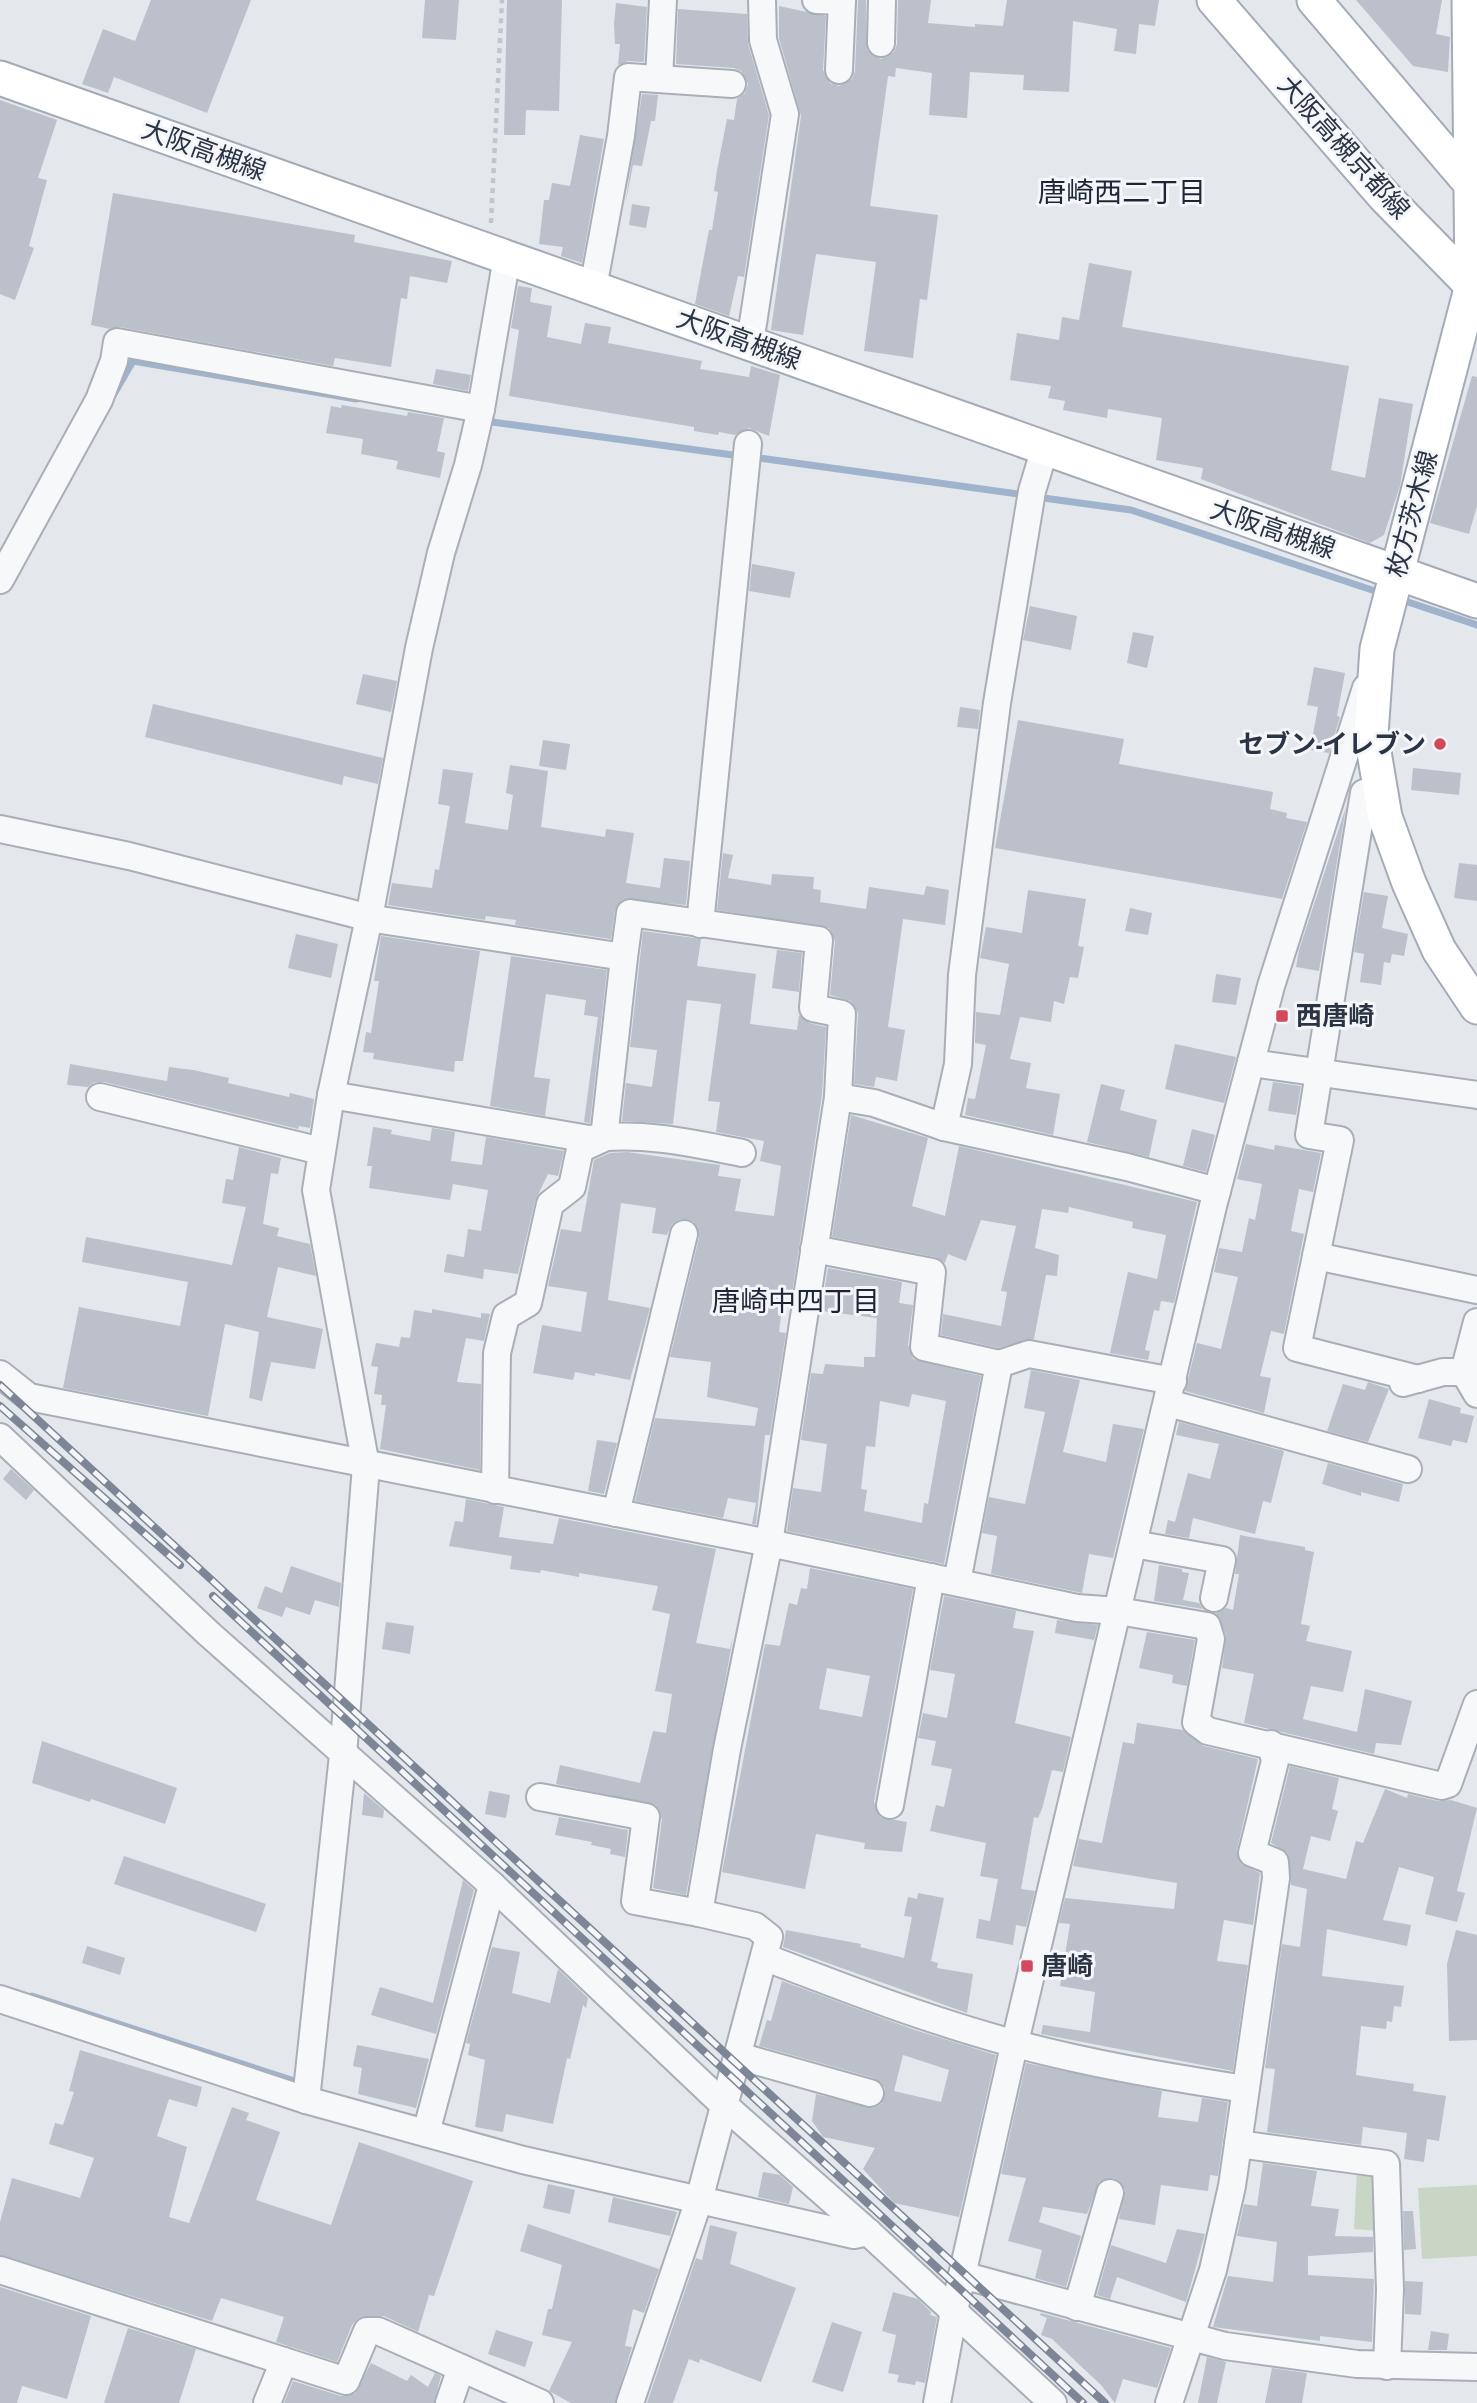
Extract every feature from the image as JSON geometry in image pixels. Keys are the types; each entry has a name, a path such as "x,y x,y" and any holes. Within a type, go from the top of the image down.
{"main road":[{"name":"大阪高槻京都線","path":"1214,0 1384,196 1475,288"},
{"path":"1314,0 1473,187"},
{"name":"枚方茨木線","path":"1469,0 1475,288 1373,666 1371,734 1373,795 1385,817 1409,883 1440,950 1477,1007"},
{"name":"大阪高槻線","path":"0,78 1477,601"}],"street":[{"path":"659,79 663,0"},
{"path":"750,343 785,114 763,40 761,0"},
{"path":"816,0 842,0 839,70"},
{"path":"881,43 882,0"},
{"path":"593,288 621,136 628,77 732,84"},
{"path":"306,2100 343,1755 366,1466 318,1204 321,1151 369,918 419,648 441,553 468,465 481,409 498,254"},
{"path":"0,580 99,400 114,361 117,342 481,409"},
{"path":"699,924 747,444"},
{"path":"944,1127 958,1064 964,962 997,704 1031,491 1045,448"},
{"path":"937,2403 954,2311 1014,2043 1217,1191 1271,986 1373,666"},
{"path":"1336,788 1373,795 1309,1135 1340,1140 1297,1348 1418,1379"},
{"path":"0,829 130,856 369,918 625,957"},
{"path":"604,1136 630,913 819,940 813,1008 842,1014 838,1097 769,1543 727,1749 699,1913"},
{"path":"1251,1063 1477,1095"},
{"path":"331,1095 589,1139 604,1136 678,1141 743,1153"},
{"path":"100,1097 321,1151"},
{"path":"838,1097 874,1103 944,1127 1127,1167 1217,1191"},
{"path":"495,1490 497,1353 506,1316 528,1303 550,1204 572,1187 580,1149 604,1136"},
{"path":"616,1513 684,1234"},
{"path":"814,1249 932,1272 924,1347 999,1364 1029,1354 1171,1392 1408,1469"},
{"path":"1316,1256 1477,1290"},
{"path":"1391,1387 1443,1371 1470,1383 1477,1322"},
{"path":"957,1582 999,1364"},
{"path":"0,1374 29,1397 366,1466 769,1543 1077,1608 1118,1611 1207,1626 1211,1639 1196,1722 1208,1731 1442,1786 1448,1784 1477,1704"},
{"path":"0,1437 343,1755 492,1885 724,2105 868,2232 1053,2403"},
{"path":"1134,1544 1222,1560 1214,1598"},
{"path":"890,1805 931,1577"},
{"path":"1169,2403 1213,2270 1238,2144 1276,1878 1275,1862 1252,1853 1275,1761 1271,1744"},
{"path":"540,1797 646,1817 635,1901 755,1926 769,1937 699,2200 630,2403"},
{"path":"425,2133 492,1885"},
{"path":"764,1958 860,1994 1014,2043 1139,2072 1245,2089"},
{"path":"0,1999 306,2100 523,2160 854,2235 868,2232"},
{"path":"738,2056 870,2093"},
{"path":"1238,2144 1386,2164 1390,2290 1387,2366"},
{"path":"1077,2307 1110,2193"},
{"path":"0,2270 346,2381 367,2332 378,2331 540,2403"},
{"path":"962,2275 1190,2339 1225,2346 1387,2366 1477,2367"},
{"path":"267,2403 284,2361"},
{"path":"449,2403 461,2368"}],"path":[{"path":"498,254 502,0"}],"green space":[{"path":"1357,2168 1381,2170 1382,2231 1354,2229"},
{"path":"1477,2185 1477,2256 1422,2259 1418,2188"}],"building":[{"path":"151,0 251,0 207,113 114,77 108,93 82,84 103,29 135,41"},
{"path":"425,0 459,0 456,40 422,38"},
{"path":"507,0 562,0 559,111 526,110 525,135 504,135"},
{"path":"858,0 866,0 867,50 881,59 894,52 897,44 898,0 931,0 928,23 975,27 975,24 1003,26 1007,0 1159,0 1155,26 1139,24 1136,54 1114,51 1117,29 1073,21 1069,92 1023,90 1024,75 970,72 967,118 929,115 932,73 896,68 895,77 888,76 870,206 938,215 927,300 920,299 913,358 864,351 876,262 816,254 803,335 771,330 801,116 779,38 779,6 826,16 823,70 830,83 839,86 852,79 855,71"},
{"path":"1356,0 1442,0 1436,34 1450,37 1448,72 1413,66"},
{"path":"616,3 647,7 644,62 628,61 618,65 620,44 615,44 614,24"},
{"path":"678,9 747,14 748,44 769,115 744,277 738,276 729,316 695,304 709,230 712,230 718,192 714,191 727,119 734,120 737,99 745,93 748,84 741,71 734,68 676,64"},
{"path":"642,94 658,95 655,121 651,121 642,166 633,165 625,205"},
{"path":"0,100 57,120 38,178 47,180 29,246 34,248 15,300 0,294"},
{"path":"580,135 604,139 582,263 561,256 563,247 539,244 544,200 549,200 552,183 570,186"},
{"path":"113,193 355,235 354,242 452,261 447,283 410,276 407,299 401,298 391,367 335,358 333,366 120,327 110,329 91,325"},
{"path":"632,204 650,207 646,228 629,225"},
{"path":"1089,263 1132,271 1122,327 1349,366 1331,470 1365,478 1379,398 1413,404 1400,486 1384,535 1370,543 1201,479 1203,468 1156,460 1162,418 1108,409 1107,418 1063,410 1065,401 1048,398 1051,386 1010,380 1017,333 1059,340 1062,317 1079,320"},
{"path":"518,286 532,288 530,302 552,306 547,337 581,344 585,323 611,327 608,343 702,361 700,369 749,377 751,366 780,375 769,436 749,428 735,435 719,432 718,435 694,431 694,427 509,396 519,330 511,328"},
{"path":"436,369 471,375 468,391 433,384"},
{"path":"1472,376 1477,377 1477,506 1469,534 1430,523"},
{"path":"342,405 407,416 408,412 444,418 437,451 445,453 440,478 396,469 398,461 361,454 363,439 326,433 331,406 341,408"},
{"path":"752,564 795,572 790,598 749,591"},
{"path":"1030,606 1077,616 1071,650 1023,640"},
{"path":"1133,632 1154,636 1147,668 1127,663"},
{"path":"1314,667 1345,673 1337,716 1340,717 1329,753 1310,750 1318,707 1307,705"},
{"path":"363,674 397,681 391,712 356,704"},
{"path":"153,704 383,758 378,784 344,776 342,785 145,737"},
{"path":"960,707 980,710 978,729 957,727"},
{"path":"1018,720 1124,739 1119,764 1273,792 1270,809 1287,813 1286,818 1307,822 1282,899 995,848"},
{"path":"543,740 570,744 566,770 539,766"},
{"path":"510,765 548,771 541,827 605,837 606,829 634,833 626,883 660,888 664,858 690,861 686,905 624,899 615,910 611,939 515,925 516,920 486,916 485,920 388,905 392,883 432,888 435,869 439,870 450,806 438,804 443,769 473,773 465,823 508,830 513,795 506,793"},
{"path":"1413,768 1461,773 1459,795 1411,790"},
{"path":"1346,807 1319,971 1296,967 1299,950"},
{"path":"723,853 733,855 728,878 771,885 772,874 814,877 813,889 821,890 820,902 866,909 869,887 924,895 926,886 949,890 945,925 903,919 888,1027 905,1030 897,1081 876,1077 874,1087 854,1084 858,1014 851,1001 830,995 835,941 829,928 717,910"},
{"path":"1459,863 1477,865 1477,901 1454,898"},
{"path":"1028,890 1086,899 1078,946 1084,947 1078,978 1070,977 1064,1004 1054,1001 1051,1022 1020,1017 1010,1059 1031,1063 1026,1088 1060,1094 1053,1135 965,1115 968,1098 975,1099 986,1045 975,1043 976,1012 1000,1015 1009,964 980,958 986,927 1022,933"},
{"path":"1364,892 1388,896 1382,928 1408,934 1404,956 1392,954 1390,963 1384,962 1381,985 1360,982 1364,954 1354,952"},
{"path":"1130,908 1152,913 1148,935 1125,931"},
{"path":"643,931 701,939 697,966 756,974 750,1024 797,1030 799,1015 809,1023 826,1027 822,1095 792,1294 784,1292 779,1332 786,1333 770,1435 765,1435 756,1524 752,1524 756,1503 728,1498 723,1518 635,1501 655,1418 755,1426 758,1408 707,1397 711,1362 670,1357 699,1238 694,1222 680,1219 672,1224 667,1235 652,1233 656,1208 621,1203 608,1300 650,1308 630,1380 595,1373 595,1376 575,1372 573,1380 533,1373 542,1325 581,1332 587,1292 548,1286 561,1229 581,1232 594,1160 610,1153 627,1152 720,1165 718,1176 741,1179 735,1211 774,1216 781,1166 760,1161 764,1141 716,1132 720,1102 708,1101 721,1004 687,1000 673,1124 622,1121 626,1083 652,1087 657,1050 630,1047"},
{"path":"296,934 338,944 331,978 288,968"},
{"path":"381,936 480,951 463,1061 455,1061 454,1072 373,1059 374,1053 363,1052 366,1032 371,1033 379,981 374,981"},
{"path":"777,950 802,953 799,992 772,988"},
{"path":"511,956 607,970 590,1123 584,1122 598,1017 584,1015 586,1000 546,994 534,1077 550,1079 545,1116 490,1106"},
{"path":"1216,974 1241,978 1236,1005 1212,1002"},
{"path":"1175,1044 1236,1057 1224,1103 1165,1089"},
{"path":"70,1064 167,1081 169,1067 193,1070 229,1078 228,1083 289,1097 290,1093 314,1099 310,1128 299,1126 298,1129 104,1082 95,1082 88,1087 67,1085"},
{"path":"1273,1082 1301,1086 1296,1115 1268,1111"},
{"path":"1101,1084 1125,1090 1120,1110 1157,1120 1149,1157 1087,1142"},
{"path":"851,1115 928,1138 912,1206 945,1216 959,1146 1197,1202 1174,1303 1161,1301 1159,1311 1154,1310 1145,1350 1150,1351 1148,1360 1110,1353 1128,1272 1157,1279 1166,1235 1132,1228 1133,1222 1069,1207 1068,1213 1042,1209 1035,1248 1059,1255 1057,1276 1046,1275 1034,1339 998,1348 941,1335 943,1314 1001,1326 1007,1292 1001,1291 1016,1226 981,1220 966,1261 948,1254 945,1263 935,1257 832,1237"},
{"path":"373,1127 392,1130 391,1134 430,1141 432,1128 455,1132 451,1161 482,1165 486,1137 564,1151 558,1176 548,1174 535,1201 518,1274 484,1269 483,1279 444,1272 447,1254 464,1257 468,1229 481,1231 488,1190 453,1184 450,1200 369,1188 372,1166 367,1166"},
{"path":"1192,1129 1215,1135 1206,1172 1183,1166"},
{"path":"1246,1144 1274,1150 1275,1145 1321,1153 1313,1192 1299,1189 1291,1231 1304,1234 1284,1334 1271,1331 1260,1376 1271,1378 1264,1413 1185,1391 1197,1343 1221,1349 1238,1277 1214,1272 1219,1248 1242,1252 1249,1218 1255,1220 1262,1184 1237,1179"},
{"path":"239,1147 281,1158 278,1174 271,1173 263,1224 279,1228 277,1236 310,1244 316,1276 278,1267 267,1317 323,1329 315,1369 271,1362 262,1401 249,1398 259,1332 225,1324 208,1416 63,1388 79,1307 180,1326 188,1282 82,1262 86,1237 232,1265 246,1207 222,1203 226,1179 233,1180"},
{"path":"828,1268 902,1282 899,1303 913,1305 908,1345 913,1359 981,1376 944,1564 787,1531 793,1488 821,1492 827,1444 801,1440 811,1373 823,1374 825,1364 864,1367 864,1357 875,1357 877,1318 821,1311","holes":["912,1394 946,1401 928,1504 924,1503 922,1523 864,1511 867,1490 861,1489 866,1446 875,1447 880,1401 909,1407"]},
{"path":"432,1309 481,1318 481,1313 490,1314 484,1341 466,1338 457,1382 481,1384 480,1470 380,1449 386,1405 381,1405 382,1395 374,1394 378,1367 371,1366 376,1343 399,1347 401,1337 410,1338 414,1310 432,1313"},
{"path":"1031,1370 1080,1380 1063,1452 1106,1462 1113,1424 1144,1429 1113,1558 1089,1554 1082,1593 991,1574 997,1536 982,1533 989,1497 1025,1504 1045,1412 1024,1408"},
{"path":"1368,1382 1389,1389 1368,1442 1327,1431 1343,1384 1365,1390"},
{"path":"1429,1399 1461,1408 1460,1413 1474,1416 1467,1443 1453,1440 1451,1446 1418,1438"},
{"path":"1179,1422 1284,1451 1271,1503 1263,1501 1255,1534 1193,1518 1189,1538 1165,1534 1168,1520 1175,1522 1188,1473 1210,1479 1219,1444 1176,1435"},
{"path":"597,1440 617,1443 604,1494 588,1491"},
{"path":"1328,1463 1403,1484 1399,1502 1361,1492 1361,1496 1322,1484"},
{"path":"11,1469 34,1490 26,1500 3,1479"},
{"path":"466,1499 504,1507 499,1537 553,1544 559,1518 716,1549 696,1643 730,1649 733,1638 686,1895 653,1888 662,1819 656,1805 556,1784 560,1765 640,1783 653,1731 666,1733 672,1694 655,1691 670,1614 652,1610 658,1586 579,1573 579,1577 541,1570 540,1573 510,1569 512,1556 449,1546 455,1521 463,1522"},
{"path":"1240,1535 1305,1547 1305,1550 1314,1552 1301,1624 1310,1626 1306,1641 1352,1651 1343,1692 1311,1686 1303,1719 1357,1732 1365,1689 1412,1701 1401,1745 1376,1743 1374,1754 1244,1723 1254,1674 1222,1668 1226,1635 1216,1613 1226,1608 1233,1610 1239,1574 1235,1574"},
{"path":"1159,1565 1189,1573 1183,1600 1199,1603 1203,1609 1154,1601"},
{"path":"291,1566 341,1583 339,1607 315,1600 310,1615 286,1607 282,1617 257,1608 265,1586 282,1593"},
{"path":"810,1568 913,1589 874,1802 880,1817 907,1822 902,1852 864,1849 865,1843 816,1834 805,1889 722,1872 765,1644 780,1646 789,1603 797,1605 801,1588 807,1589","holes":["827,1668 870,1676 862,1717 819,1709"]},
{"path":"944,1596 1016,1611 1013,1628 1034,1631 1015,1723 1071,1737 1063,1772 1052,1770 1042,1809 1038,1818 1034,1817 1021,1889 1035,1891 1026,1927 1016,1925 1013,1945 976,1938 979,1919 990,1921 998,1879 980,1876 986,1843 930,1831 936,1805 944,1807 952,1769 931,1765 936,1741 918,1738 923,1713 947,1718 955,1674 930,1670"},
{"path":"1057,1620 1098,1625 1094,1640 1055,1633"},
{"path":"386,1622 414,1626 410,1654 382,1649"},
{"path":"1147,1632 1195,1640 1187,1686 1172,1683 1173,1675 1139,1668"},
{"path":"1137,1723 1183,1730 1204,1746 1258,1759 1237,1850 1241,1864 1260,1873 1253,1925 1224,1920 1217,1961 1248,1965 1233,2071 1041,2034 1043,2025 1090,2032 1095,1992 1060,1986 1070,1924 1059,1923 1065,1898 1174,1909 1177,1883 1073,1866 1079,1839 1102,1843 1123,1742 1134,1744"},
{"path":"42,1741 177,1788 165,1824 32,1783"},
{"path":"1290,1766 1339,1778 1332,1809 1338,1811 1330,1841 1311,1836 1303,1869 1346,1879 1356,1841 1363,1843 1385,1789 1407,1798 1408,1794 1438,1801 1451,1800 1477,1808 1457,1891 1465,1893 1457,1922 1425,1914 1434,1877 1399,1867 1383,1920 1411,1925 1407,1946 1327,1929 1322,1976 1404,1986 1401,2007 1394,2006 1392,2022 1387,2021 1386,2029 1361,2026 1356,2075 1414,2084 1413,2091 1446,2096 1439,2141 1427,2139 1424,2162 1404,2159 1407,2133 1363,2127 1361,2145 1267,2132 1275,2069 1265,2068 1282,1944 1300,1947 1307,1889 1291,1885 1288,1853 1271,1843"},
{"path":"489,1791 510,1795 506,1818 485,1814"},
{"path":"364,1793 384,1810 383,1818 362,1815"},
{"path":"559,1817 628,1830 625,1857 610,1854 611,1849 591,1845 592,1842 555,1835"},
{"path":"124,1856 266,1904 256,1932 114,1884"},
{"path":"463,1880 474,1890 436,2034 371,2015 380,1987 433,2003"},
{"path":"918,1893 944,1898 931,1961 938,1963 937,1968 973,1974 967,2013 783,1947 786,1930 861,1944 860,1947 904,1958 912,1917 904,1916 908,1897 917,1899"},
{"path":"1456,1930 1477,1935 1477,2040 1449,2041 1447,1964"},
{"path":"87,1946 125,1958 120,1975 82,1963"},
{"path":"492,1947 520,1952 512,1993 550,2003 558,1969 588,1998 586,2008 583,2005 570,2059 567,2058 553,2124 506,2114 503,2132 475,2127 485,2060 468,2055 470,2044 466,2043"},
{"path":"782,1981 915,2030 996,2055 959,2217 894,2203 863,2169 875,2148 823,2137 812,2121 816,2094 873,2108 881,2104 885,2088 874,2078 759,2046 767,2020 771,2021","holes":["903,2055 949,2070 941,2102 894,2091"]},
{"path":"357,2045 429,2059 416,2108 358,2094 362,2068 353,2066"},
{"path":"80,2050 202,2087 197,2107 169,2099 157,2136 187,2147 169,2217 189,2223 232,2107 249,2113 246,2120 280,2132 256,2200 331,2225 359,2142 473,2181 434,2296 429,2295 418,2332 384,2316 359,2318 352,2325 337,2362 276,2342 284,2317 221,2298 212,2321 0,2255 0,2222 12,2178 80,2198 94,2158 49,2144 55,2123 63,2125 74,2092 69,2091"},
{"path":"1026,2063 1162,2091 1158,2117 1198,2122 1202,2098 1228,2102 1218,2176 1210,2175 1208,2191 1161,2185 1155,2225 1119,2219 1125,2190 1114,2178 1099,2182 1087,2214 1043,2207 1039,2222 1081,2236 1066,2287 1035,2278 1042,2250 1008,2241 1026,2178 1001,2174"},
{"path":"1263,2163 1317,2171 1311,2206 1339,2209 1335,2236 1373,2237 1373,2252 1308,2256 1308,2275 1374,2279 1372,2342 1320,2336 1320,2341 1213,2327 1228,2276 1273,2282 1277,2242 1237,2236 1244,2204 1257,2206"},
{"path":"763,2172 780,2175 793,2187 789,2204 758,2197"},
{"path":"548,2184 575,2190 570,2214 543,2208"},
{"path":"613,2197 677,2212 670,2236 608,2222"},
{"path":"1403,2211 1413,2211 1416,2249 1404,2250"},
{"path":"528,2224 659,2269 644,2313 633,2309 625,2346 632,2347 615,2403 571,2403 549,2391 572,2342 542,2335 548,2309 552,2309 562,2265 520,2251"},
{"path":"710,2225 737,2232 730,2264 796,2288 761,2382 700,2359 699,2363 689,2359 673,2403 647,2403 696,2258 702,2260"},
{"path":"1177,2229 1205,2234 1186,2302 1117,2277 1110,2299 1097,2295 1111,2245 1166,2263"},
{"path":"1405,2281 1423,2282 1421,2315 1405,2314"},
{"path":"0,2287 91,2316 67,2399 22,2386 17,2403 0,2403"},
{"path":"893,2292 918,2299 931,2312 930,2315 937,2317 925,2383 916,2381 915,2385 897,2382 899,2375 888,2373 896,2335 882,2331"},
{"path":"1041,2313 1171,2348 1157,2388 1123,2379 1115,2403 1101,2385 1052,2339 1041,2335 1047,2318 1040,2315"},
{"path":"832,2322 862,2332 843,2392 812,2382"},
{"path":"128,2328 196,2349 179,2403 104,2403"},
{"path":"496,2330 533,2342 525,2367 488,2354"},
{"path":"1431,2331 1449,2334 1447,2350 1428,2350"},
{"path":"1207,2357 1226,2362 1217,2403 1198,2403"},
{"path":"371,2363 407,2381 411,2375 428,2387 435,2373 441,2376 434,2403 284,2403 293,2381 341,2396 355,2394"},
{"path":"1272,2368 1307,2373 1302,2403 1265,2403"}],"waterway":[{"path":"114,394 133,361 356,399"},
{"path":"485,421 740,456"},
{"path":"752,457 1025,495"},
{"path":"1036,497 1131,510 1381,593"},
{"path":"1399,599 1477,625"},
{"path":"32,1996 304,2084"}],"railway":[{"path":"0,1385 1105,2403"},
{"path":"0,1406 180,1565"},
{"path":"213,1596 1083,2403"}],"place":[{"name":"セブン-イレブン","path":"1440,744"},
{"name":"西唐崎","path":"1282,1016"},
{"name":"唐崎","path":"1027,1966"}],"district":[{"name":"唐崎西二丁目","path":"1122,192"},
{"name":"唐崎中四丁目","path":"796,1301"}]}
